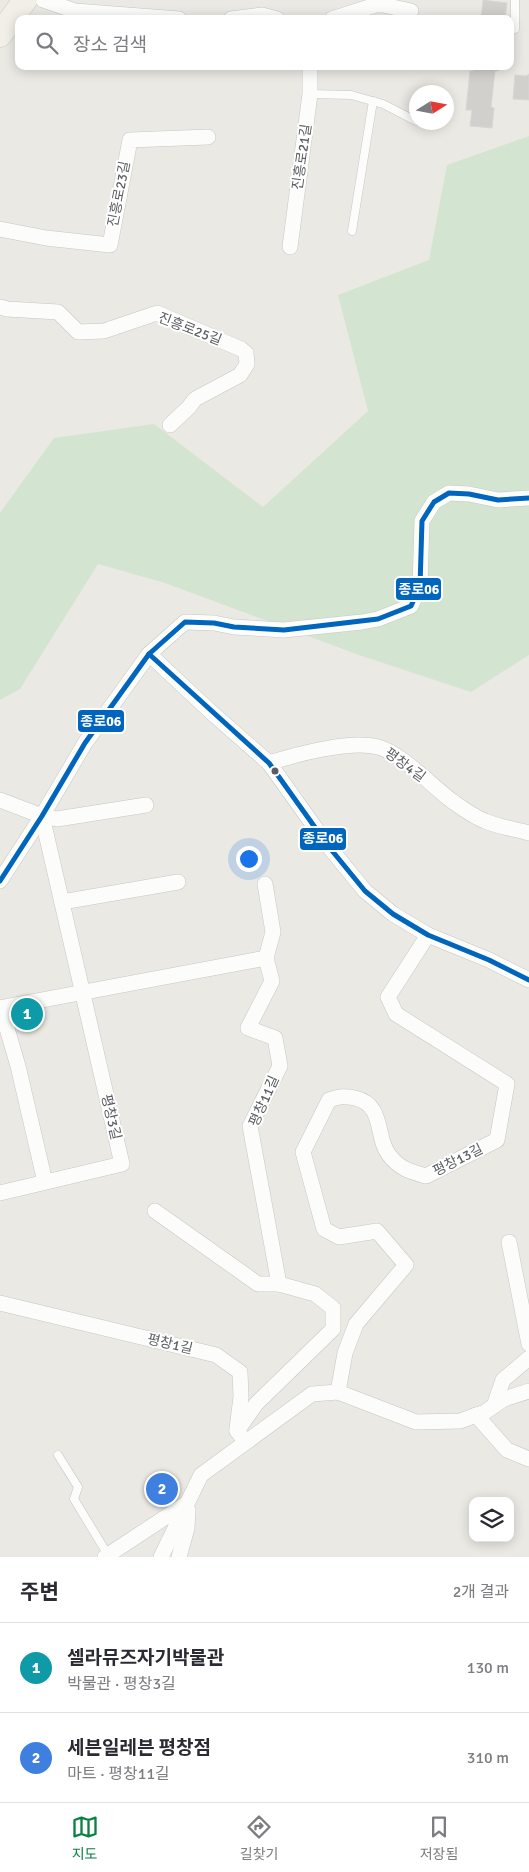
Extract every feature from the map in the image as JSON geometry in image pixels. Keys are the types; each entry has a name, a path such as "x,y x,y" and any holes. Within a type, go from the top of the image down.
{"main road":[{"path":"0,35 25,0"}],"street":[{"path":"43,0 74,11 126,15"},
{"path":"344,15 375,5 411,11"},
{"name":"진흥로21길","path":"290,247 310,94 310,70"},
{"name":"진흥로23길","path":"0,229 46,238 110,245 130,140 208,136"},
{"name":"진흥로25길","path":"0,307 58,312 78,332 104,331 157,313 241,349 246,353 247,364 240,375 195,399 170,424"},
{"path":"0,881 85,744 149,654 185,622 284,630 362,622 386,616 411,606 420,586 422,521 434,502 449,493 469,494 498,500 529,498"},
{"path":"149,654 269,763 329,847 365,891 393,914 428,935 489,960 529,980"},
{"name":"평창4길","path":"269,763 333,748 378,747 393,753 452,802 484,821 529,833"},
{"path":"0,800 42,816 57,819 146,805"},
{"name":"평창3길","path":"0,1193 122,1164 42,816"},
{"path":"62,902 178,882"},
{"name":"평창11길","path":"264,884 273,932 266,958 272,981 248,1028 275,1038 280,1066 250,1126 279,1284"},
{"name":"평창13길","path":"338,1392 345,1353 356,1324 406,1265 377,1231 340,1237 324,1229 302,1152 329,1100 342,1096 364,1100 374,1110 388,1154 403,1169 426,1176 497,1140 507,1084 396,1014 388,997 428,935"},
{"path":"45,1182 18,1066 0,1008 266,958"},
{"path":"155,1211 258,1284 279,1284 315,1294 332,1308 333,1329 256,1404 242,1436"},
{"path":"509,1242 529,1344"},
{"name":"평창1길","path":"0,1303 216,1355 240,1372 242,1436"},
{"path":"494,1406 503,1380 529,1358"},
{"path":"160,1557 201,1475 217,1464 242,1436 312,1394 338,1392 416,1422 460,1421 485,1412 504,1399 529,1391"},
{"path":"476,1415 507,1450 529,1459"},
{"path":"107,1556 188,1502"},
{"path":"179,1557 187,1528 188,1502"}],"lane":[{"path":"515,0 515,29"},
{"path":"310,94 351,95 384,104 409,116"},
{"path":"352,232 373,101"},
{"path":"58,1455 78,1487 74,1499 107,1556"}],"green space":[{"path":"529,136 529,655 471,692 359,655 165,583 98,564 20,689 0,700 0,513 54,438 154,424 263,507 368,411 338,295 429,260 447,165"}],"building":[{"path":"483,0 507,3 506,15 481,15"},
{"path":"498,70 495,71 491,107 494,108 492,128 470,126 472,110 466,110 470,71"},
{"path":"529,74 529,100 513,99 515,75 526,76"}],"transit line":[{"name":"종로06","path":"0,881 42,816 85,743 149,654 185,622 284,630 378,619 411,606 420,586 422,521 434,502 449,493 469,494 498,500 529,498"},
{"name":"종로06","path":"149,654 269,763 329,847 365,891 393,914 428,935 489,960 529,980"}],"place":[{"name":"셀라뮤즈자기박물관","path":"27,1014"},
{"name":"세븐일레븐 평창점","path":"162,1489"}]}
